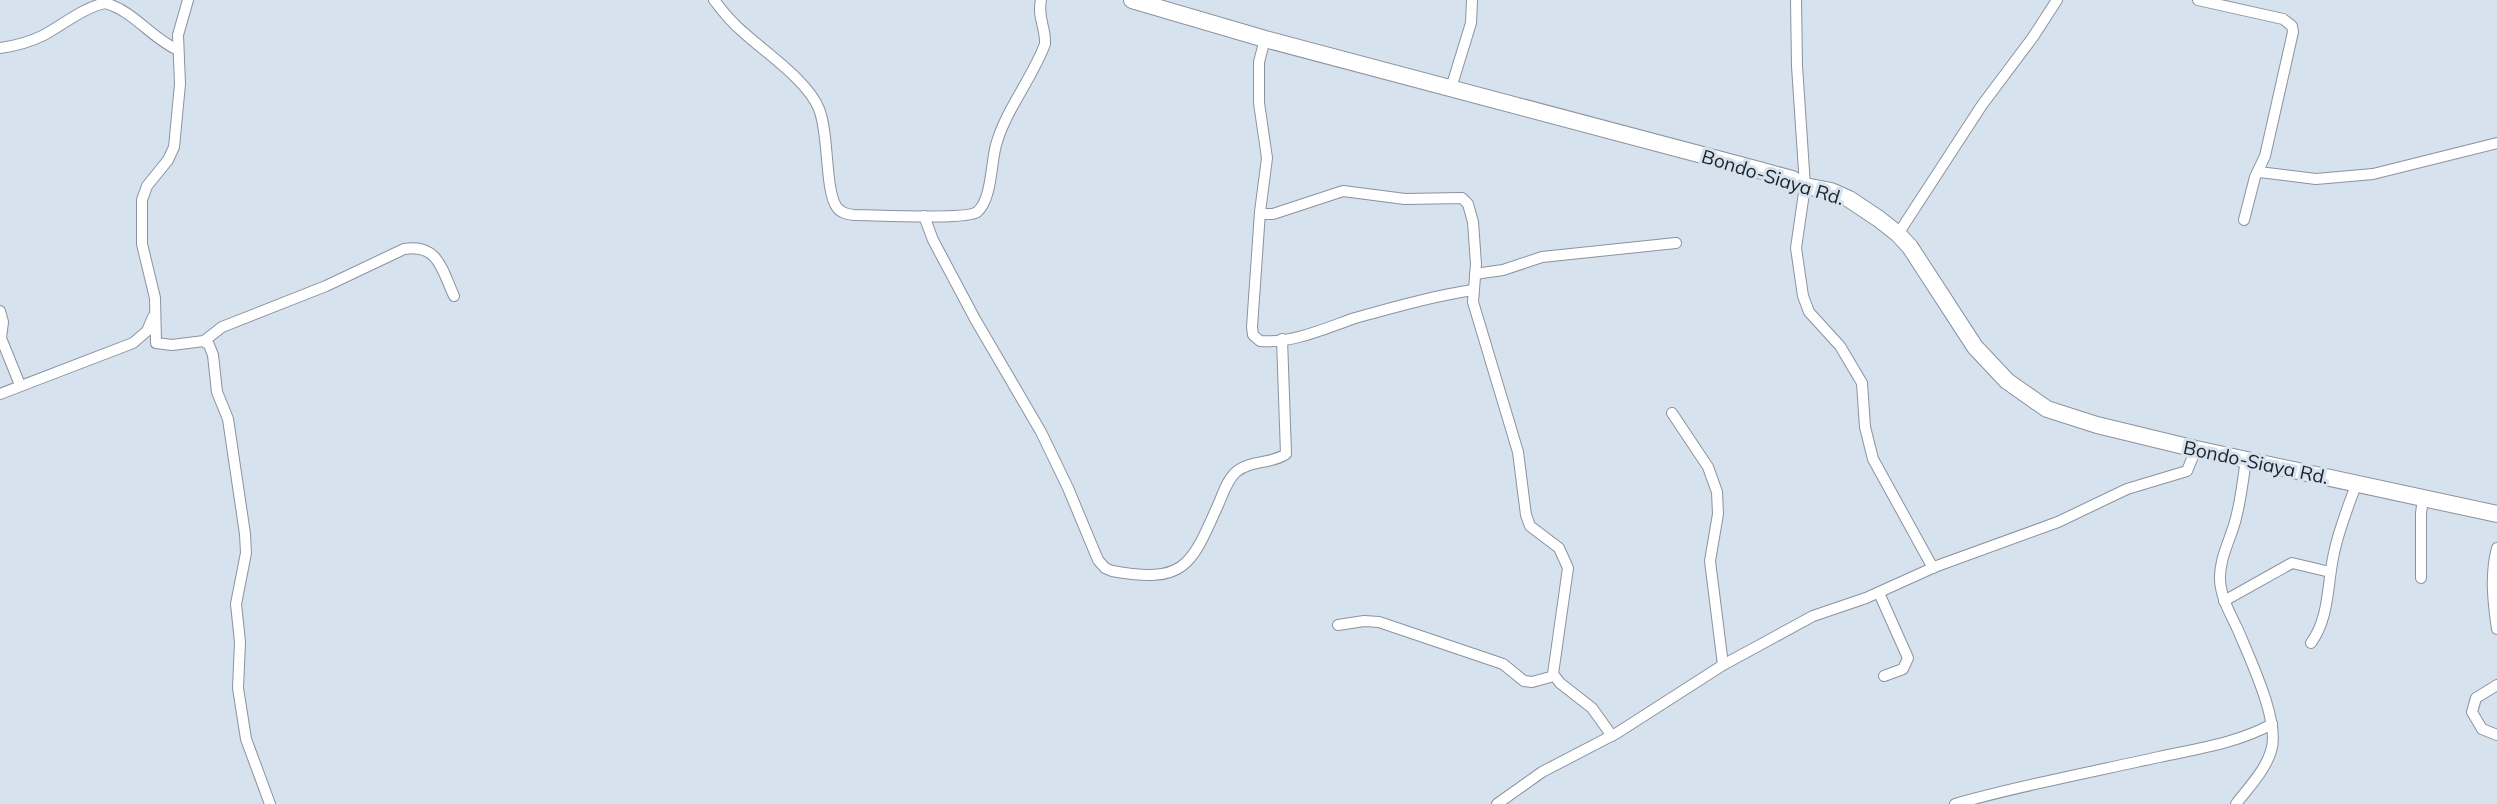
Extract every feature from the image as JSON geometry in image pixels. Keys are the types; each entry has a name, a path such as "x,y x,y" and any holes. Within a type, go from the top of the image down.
{"highway":[{"name":"Bondo-Siaya Rd.","path":"1132,0 1149,2 1265,39 1831,191 1849,199 1898,233 1910,247 1975,347 2016,389 2047,409 2196,449 2497,514"}],"street":[{"path":"188,0 179,28 177,50 180,84 174,147 168,160 148,186 142,208 142,244 155,298 156,343 167,345 204,341 222,327 326,286 404,249 424,248 431,253 437,259 454,296"},
{"path":"714,0 741,31 813,98 822,120 831,190 838,209 846,214 924,216 972,214 977,212 981,205 989,185 998,138 1045,44 1045,34 1039,17 1041,0"},
{"path":"1451,88 1471,23 1472,0"},
{"path":"1796,0 1805,186 1796,248 1805,304 1816,322 1840,346 1862,383 1865,427 1873,459 1933,568"},
{"path":"1898,233 1982,104 2033,37 2057,0"},
{"path":"2198,0 2283,19 2292,26 2293,33 2265,156 2255,177 2244,219"},
{"path":"0,48 23,43 44,34 105,3 136,20 161,42 177,50"},
{"path":"1265,39 1259,62 1259,103 1267,158 1260,212 1253,335 1260,341 1282,339 1410,302 1473,290"},
{"path":"2259,172 2316,179 2373,174 2497,143"},
{"path":"1260,212 1265,215 1273,214 1343,191 1405,199 1462,198 1468,204 1473,222 1475,312 1518,452 1527,522 1559,548 1569,568 1554,676"},
{"path":"924,216 933,240 975,319 1041,432 1098,560 1112,571 1160,576 1181,568 1191,560 1201,545 1224,490 1238,471 1286,454 1282,339"},
{"path":"1475,274 1503,271 1542,257 1676,243"},
{"path":"0,311 3,322 2,338 20,385"},
{"path":"0,394 133,343 147,331 155,314"},
{"path":"204,341 213,355 217,392 228,419 245,534 246,553 236,604 240,642 238,688 241,714 246,740 270,804"},
{"path":"1672,413 1707,467 1717,492 1718,514 1710,561 1723,664"},
{"path":"1497,804 1542,772 1612,736 1723,664 1813,616 1879,593 1933,568 2058,522 2142,483 2187,471 2196,449"},
{"path":"2236,804 2255,779 2271,752 2273,742 2272,724 2254,666 2224,601 2220,570 2236,518 2246,460"},
{"path":"2311,643 2322,623 2341,526 2356,485"},
{"path":"2421,578 2420,513 2423,499"},
{"path":"2497,548 2493,569 2493,598 2497,629"},
{"path":"2224,601 2292,563 2330,572"},
{"path":"1879,593 1908,658 1903,669 1884,676"},
{"path":"1338,625 1379,622 1503,664 1524,681 1532,682 1554,676"},
{"path":"1554,676 1592,708 1612,736"},
{"path":"2497,685 2476,698 2472,712 2482,729 2497,736"},
{"path":"1955,804 2017,787 2221,743 2272,724"}]}
